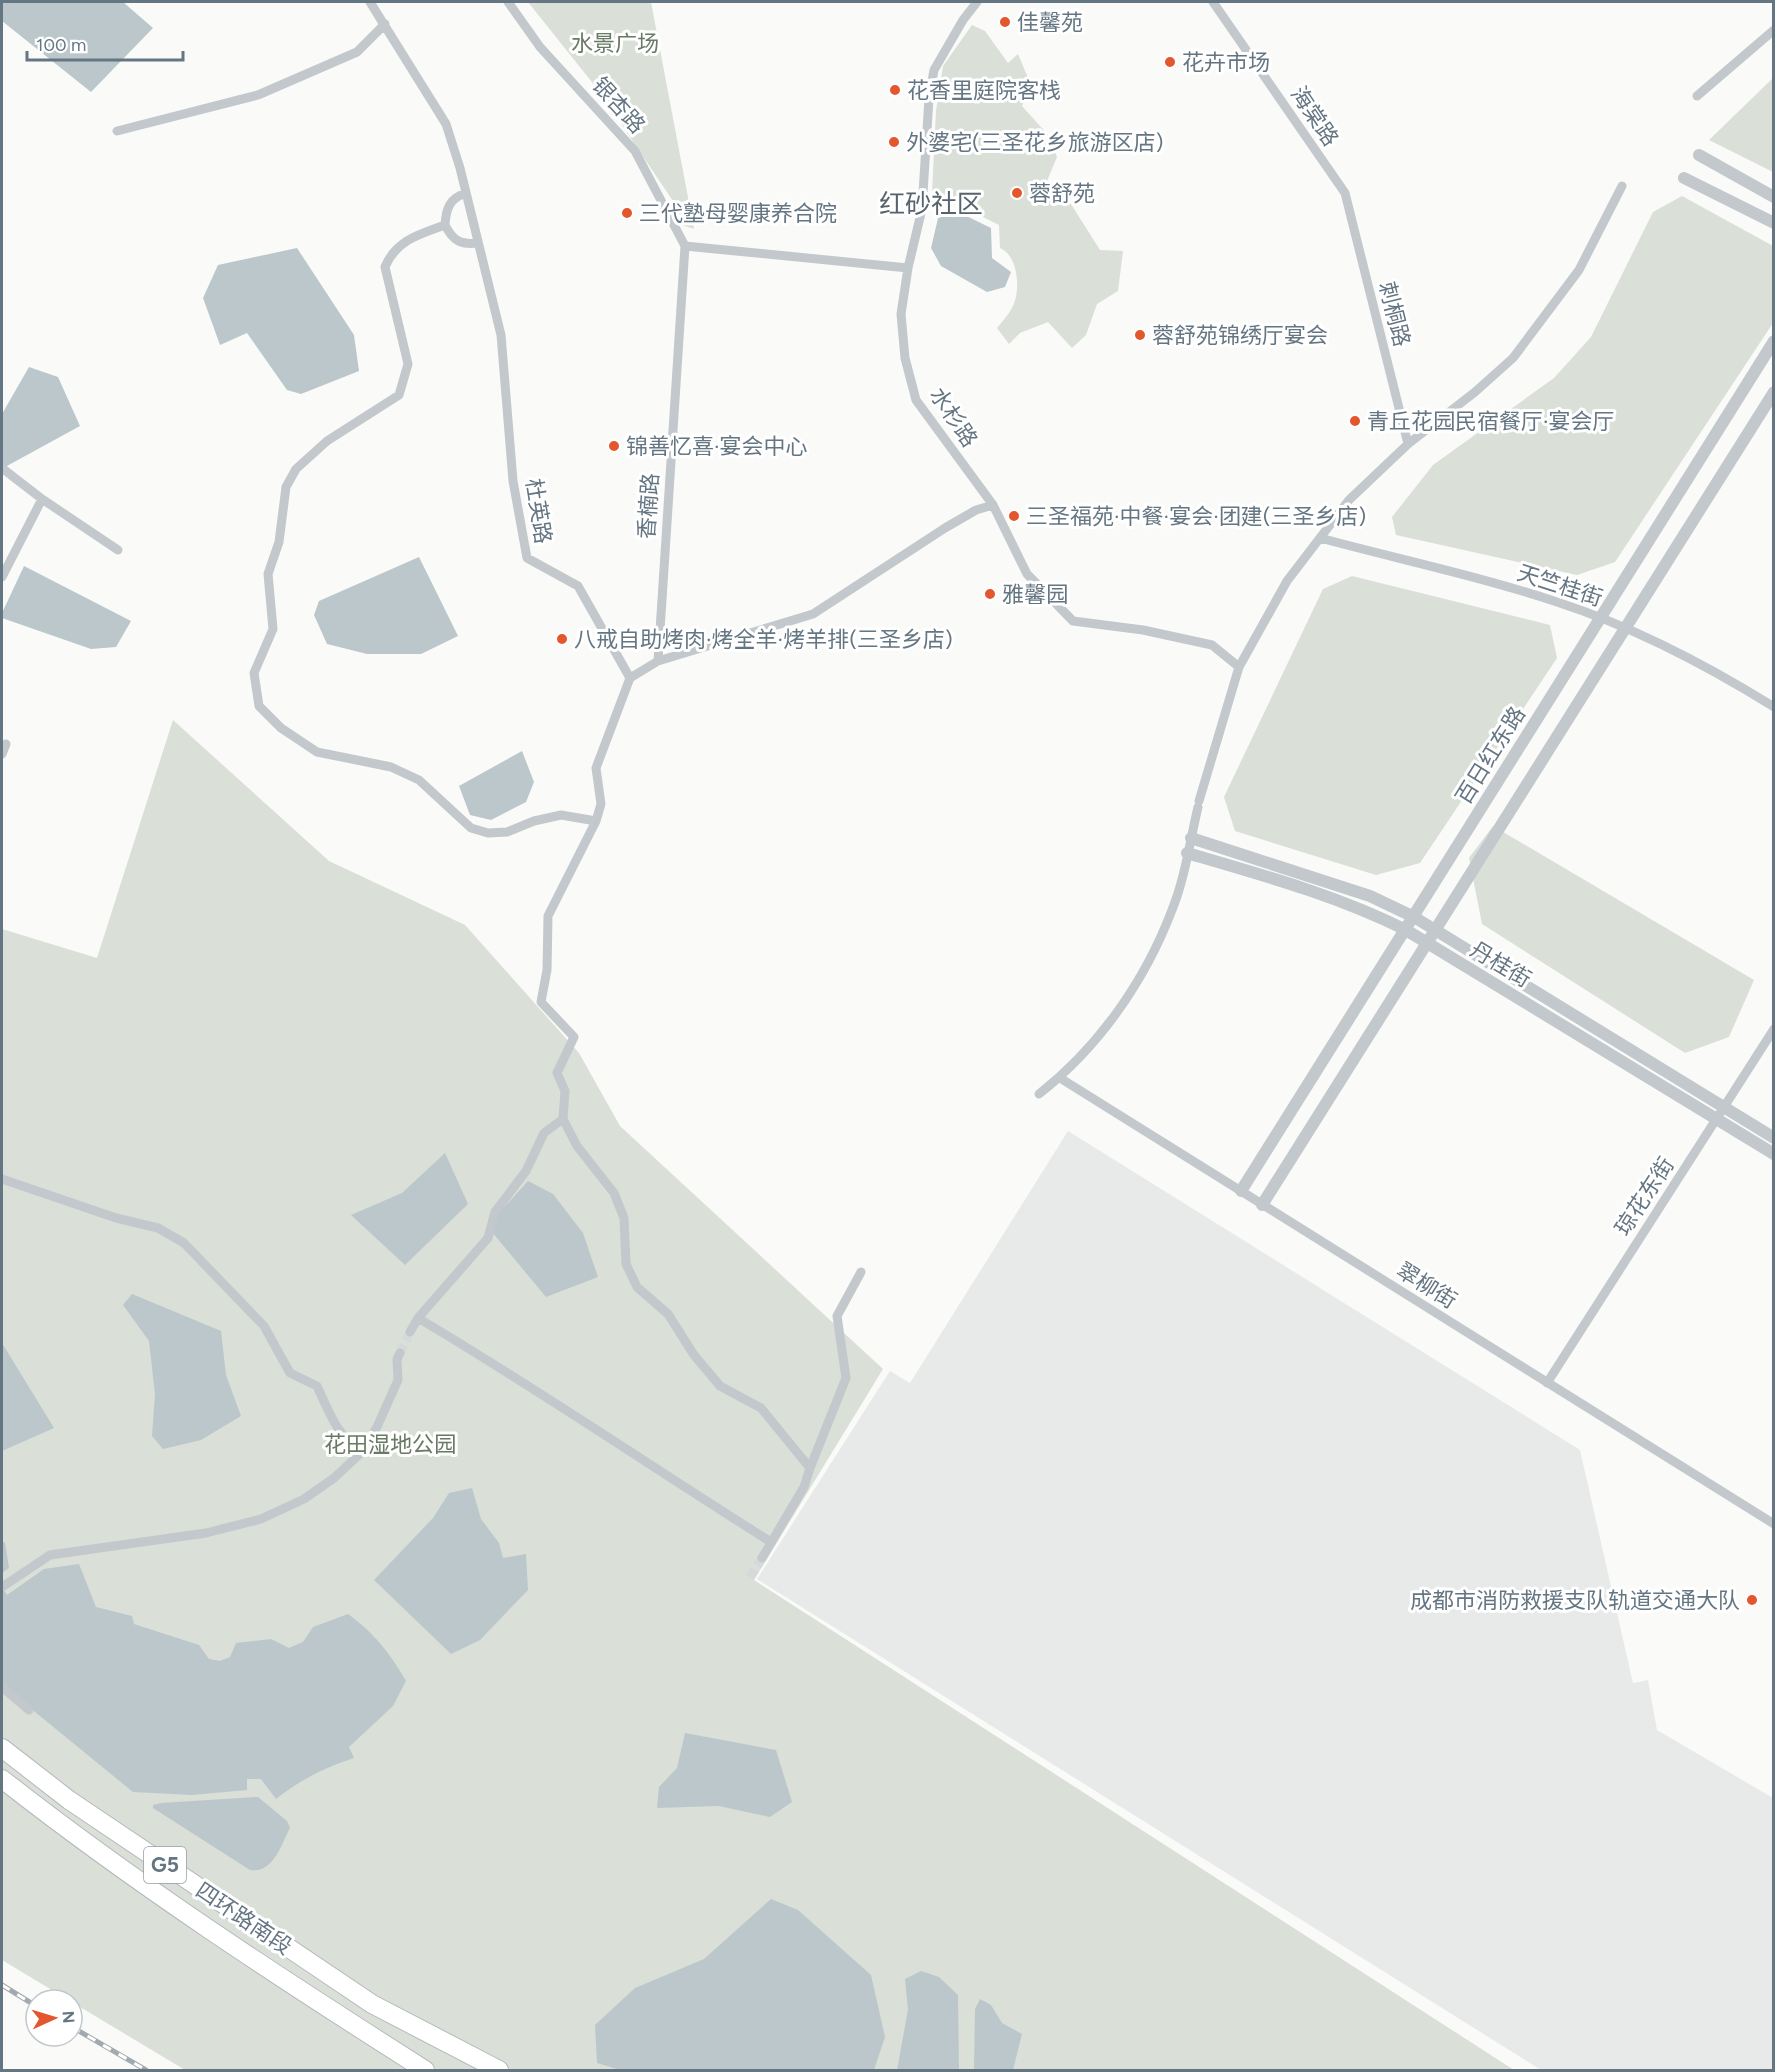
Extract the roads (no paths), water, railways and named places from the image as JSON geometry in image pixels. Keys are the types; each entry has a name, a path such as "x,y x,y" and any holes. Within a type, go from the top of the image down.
{"highway":[{"name":"四环路南段","path":"2,1748 69,1800 347,1988 372,2004 499,2070"},
{"name":"四环路南段","path":"2,1779 52,1819 234,1949 425,2070"}],"street":[{"name":"杜英路","path":"370,2 446,123 501,335 513,481 527,558 578,586 630,678"},
{"name":"银杏路","path":"508,2 540,47 635,151 685,246"},
{"name":"水杉路","path":"977,2 963,20 934,70 929,98 922,209 908,268 901,314 905,358 916,400 993,506 1027,574 1073,621 1143,630 1212,645 1239,667"},
{"name":"海棠路","path":"1213,2 1345,193"},
{"path":"117,131 258,95 357,52 385,24"},
{"path":"1696,96 1773,30"},
{"path":"1699,155 1773,197"},
{"path":"1684,178 1773,223"},
{"path":"1039,1094 1060,1078 1102,1030 1146,970 1173,908 1198,804 1239,667 1287,581 1349,500 1408,444 1475,392 1513,358 1579,270 1622,186"},
{"name":"刺桐路","path":"1345,193 1408,444"},
{"path":"466,194 456,196 450,203 445,225 455,240 464,244 478,243"},
{"path":"445,225 410,237 391,252 385,267 408,364 399,395 327,441 296,469 286,487 279,542 268,574 273,629 254,673 259,706 281,728 318,752 391,767 419,780 471,828 488,832 507,832 534,821 561,815 596,821"},
{"path":"685,246 908,268"},
{"name":"香楠路","path":"658,661 685,246"},
{"name":"百日红东路","path":"1241,1191 1773,341"},
{"name":"百日红东路","path":"1262,1204 1773,392"},
{"path":"2,468 42,499 118,550"},
{"path":"2,577 42,499"},
{"path":"810,1468 761,1408 720,1386 694,1355 668,1314 637,1287 626,1264 624,1218 615,1193 577,1146 562,1119 565,1091 557,1073 574,1037 541,1002 547,970 548,916 596,821 601,804 597,768 630,678 658,661 813,614 945,528 976,510 993,506"},
{"name":"天竺桂街","path":"1320,538 1506,587 1599,618 1710,667 1773,707"},
{"path":"2,754 6,744"},
{"name":"丹桂街","path":"1191,838 1370,896 1414,917 1773,1138"},
{"name":"丹桂街","path":"1187,854 1335,898 1406,930 1773,1154"},
{"name":"琼花东街","path":"1547,1383 1773,1029"},
{"name":"翠柳街","path":"1060,1078 1773,1524"},
{"path":"410,1332 418,1318 488,1238 495,1212 526,1171 544,1133 562,1119"},
{"path":"2,1179 116,1218 158,1228 184,1243 264,1326 290,1373 317,1386 336,1428 348,1443 363,1451"},
{"path":"762,1558 804,1487 846,1378 837,1316 861,1272"},
{"path":"418,1318 521,1379 598,1433 771,1542"},
{"path":"2,1587 50,1555 206,1533 261,1519 304,1499 334,1478 363,1451 377,1427 398,1380 400,1353"},
{"path":"2,1687 29,1710"}],"tunnel":[{"path":"400,1353 410,1332"},
{"path":"750,1577 762,1558"}],"railway":[{"path":"2,1985 24,1999"},
{"path":"84,2034 146,2070"}],"place":[{"name":"佳馨苑","path":"1005,22"},
{"name":"花卉市场","path":"1170,62"},
{"name":"花香里庭院客栈","path":"895,90"},
{"name":"外婆宅(三圣花乡旅游区店)","path":"894,142"},
{"name":"蓉舒苑","path":"1017,193"},
{"name":"三代塾母婴康养合院","path":"627,213"},
{"name":"蓉舒苑锦绣厅宴会","path":"1140,335"},
{"name":"青丘花园民宿餐厅·宴会厅","path":"1355,421"},
{"name":"锦善忆喜·宴会中心","path":"614,446"},
{"name":"三圣福苑·中餐·宴会·团建(三圣乡店)","path":"1014,516"},
{"name":"雅馨园","path":"990,594"},
{"name":"八戒自助烤肉·烤全羊·烤羊排(三圣乡店)","path":"562,639"},
{"name":"成都市消防救援支队轨道交通大队","path":"1752,1600"}],"district":[{"name":"红砂社区","path":"931,204"}],"park label":[{"name":"水景广场","path":"615,43"},
{"name":"花田湿地公园","path":"390,1444"}]}
